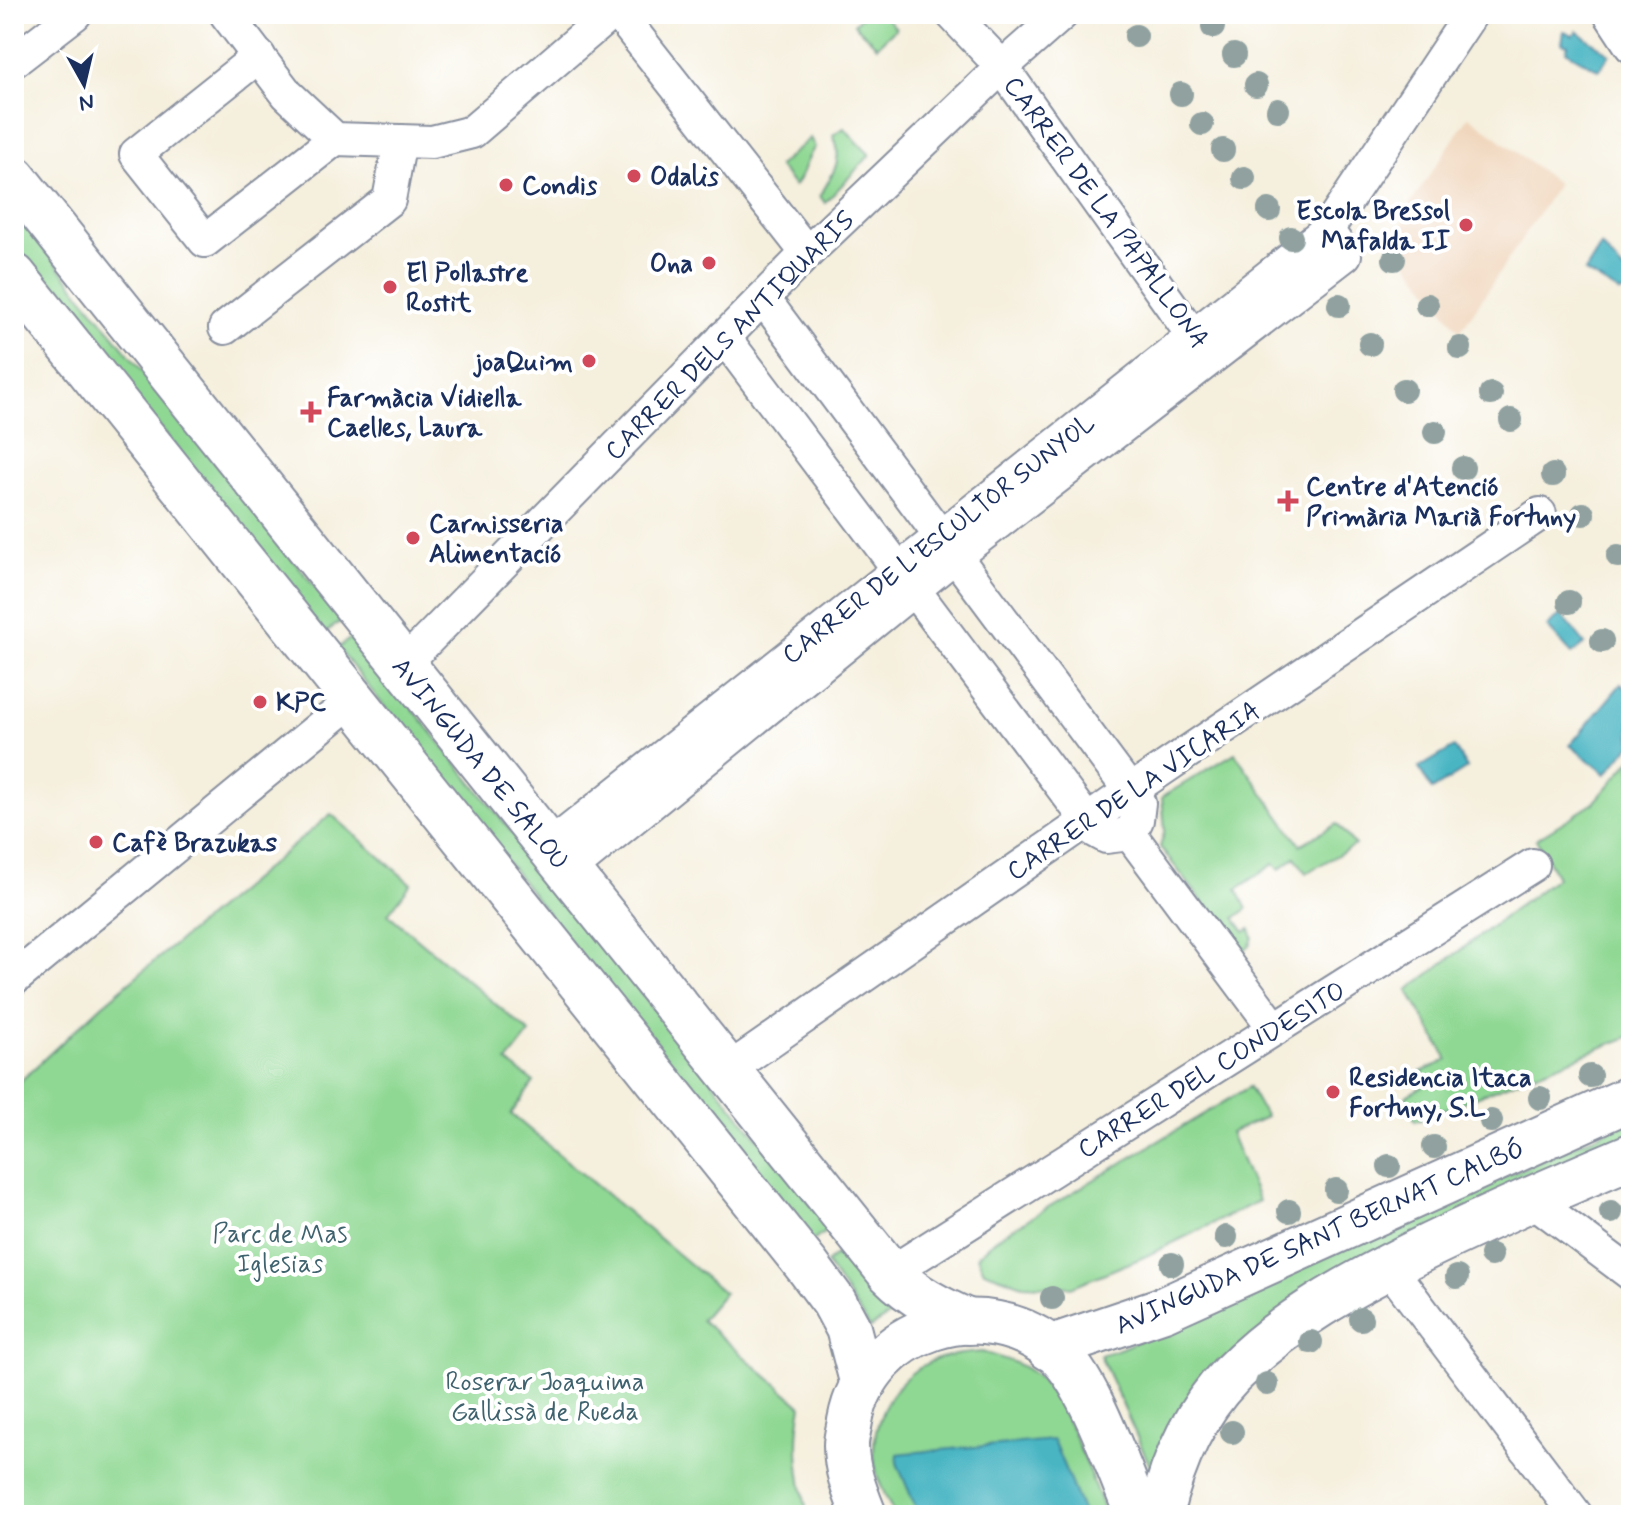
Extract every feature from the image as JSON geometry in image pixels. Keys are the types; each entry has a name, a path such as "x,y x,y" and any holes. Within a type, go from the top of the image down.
{"main road":[{"name":"AVINGUDA DE SALOU","path":"14,178 890,1273 908,1292 969,1322"},
{"path":"14,276 834,1302 848,1328 863,1385"},
{"name":"AVINGUDA DE SANT BERNAT CALBÓ","path":"1049,1348 1164,1309 1631,1098"},
{"name":"AVINGUDA DE SANT BERNAT CALBÓ","path":"1160,1515 1186,1437 1230,1376 1303,1313 1388,1266 1631,1156"},
{"path":"864,1515 851,1483 846,1443 853,1403 874,1367 904,1340 942,1324 983,1321 1022,1331 1057,1353 1082,1384 1138,1515"}],"street":[{"path":"14,61 75,14"},
{"path":"226,14 287,94 335,139"},
{"path":"259,56 136,154 205,241 335,139 432,142 472,132 610,14"},
{"path":"619,14 807,253"},
{"name":"CARRER DE LA PAPALLONA","path":"952,14 1002,67 1203,346"},
{"name":"CARRER DELS ANTIQUARIS","path":"404,664 807,253 1062,14"},
{"name":"CARRER DE L'ESCULTOR SUNYOL","path":"558,859 948,546 1336,242 1471,14"},
{"path":"1610,14 1631,46"},
{"path":"225,328 389,200 400,141"},
{"path":"763,298 1139,803 1137,820 1130,834"},
{"path":"724,337 1095,831 1106,837 1130,834"},
{"name":"CARRER DE LA VICARIA","path":"728,1070 1087,820 1540,514"},
{"path":"14,979 353,700"},
{"path":"1130,834 1275,1029"},
{"name":"CARRER DEL CONDESITO","path":"890,1273 1533,865"},
{"path":"1531,1199 1631,1274"},
{"path":"1388,1266 1576,1515"}],"shaded area":[{"name":"Escola Bressol Mafalda II","path":"1469,116 1558,184 1460,332 1408,262 1400,237 1405,212"}],"green space":[{"path":"864,14 883,14 896,28 877,46 854,24"},
{"path":"844,128 870,155 825,203 820,196 833,174 838,152 833,135"},
{"path":"810,138 815,147 794,186 778,166"},
{"path":"14,211 340,618 340,622 323,631 14,246"},
{"path":"352,637 356,638 830,1228 809,1244 338,648"},
{"path":"1235,753 1300,845 1337,824 1355,845 1306,873 1295,857 1280,869 1274,864 1237,889 1247,909 1235,918 1245,932 1250,929 1253,938 1242,952 1160,847 1165,830 1162,797"},
{"path":"1631,760 1631,1036 1415,1121 1406,1096 1427,1084 1421,1072 1448,1060 1408,990 1557,877 1536,839 1594,803"},
{"name":"Parc de Mas Iglesias","path":"331,814 411,884 388,914 530,1033 507,1062 534,1082 511,1114 724,1293 701,1320 802,1406 798,1434 799,1461 808,1515 14,1515 14,1087 102,1005"},
{"path":"1249,1087 1266,1117 1230,1133 1259,1201 1144,1257 1071,1287 1023,1285 984,1271 977,1256 1000,1236"},
{"path":"1631,1120 1631,1139 1348,1266 1151,1468 1100,1355 1122,1348"},
{"path":"847,1247 897,1310 870,1328 826,1263"},
{"path":"982,1352 1025,1368 1049,1389 1068,1422 1106,1515 894,1515 874,1460 877,1428 889,1399 909,1375 929,1362"}],"water":[{"path":"1564,31 1573,35 1577,31 1610,54 1599,70 1566,51 1568,45 1562,43"},
{"path":"1601,246 1630,278 1628,291 1620,293 1585,272"},
{"path":"1561,614 1585,644 1572,654 1547,627"},
{"path":"1621,684 1631,693 1631,745 1606,774 1570,745"},
{"path":"1454,747 1467,768 1432,790 1419,768"},
{"path":"1053,1440 1084,1515 919,1515 897,1463 898,1454"}],"place":[{"name":"Odalis","path":"634,176"},
{"name":"Condis","path":"506,185"},
{"name":"Escola Bressol Mafalda II","path":"1466,225"},
{"name":"Ona","path":"709,263"},
{"name":"El Pollastre Rostit","path":"390,287"},
{"name":"joaQuim","path":"589,361"},
{"name":"Farmàcia Vidiella Caelles, Laura","path":"311,412"},
{"name":"Centre d'Atenció Primària Marià Fortuny","path":"1288,501"},
{"name":"Carnisseria Alimentació","path":"413,538"},
{"name":"KPC","path":"260,702"},
{"name":"Cafè Brazukas","path":"96,842"},
{"name":"Residencia Itaca Fortuny, S.L","path":"1333,1092"}],"park label":[{"name":"Roserar Joaquima Gallissà de Rueda","path":"545,1396"}]}
